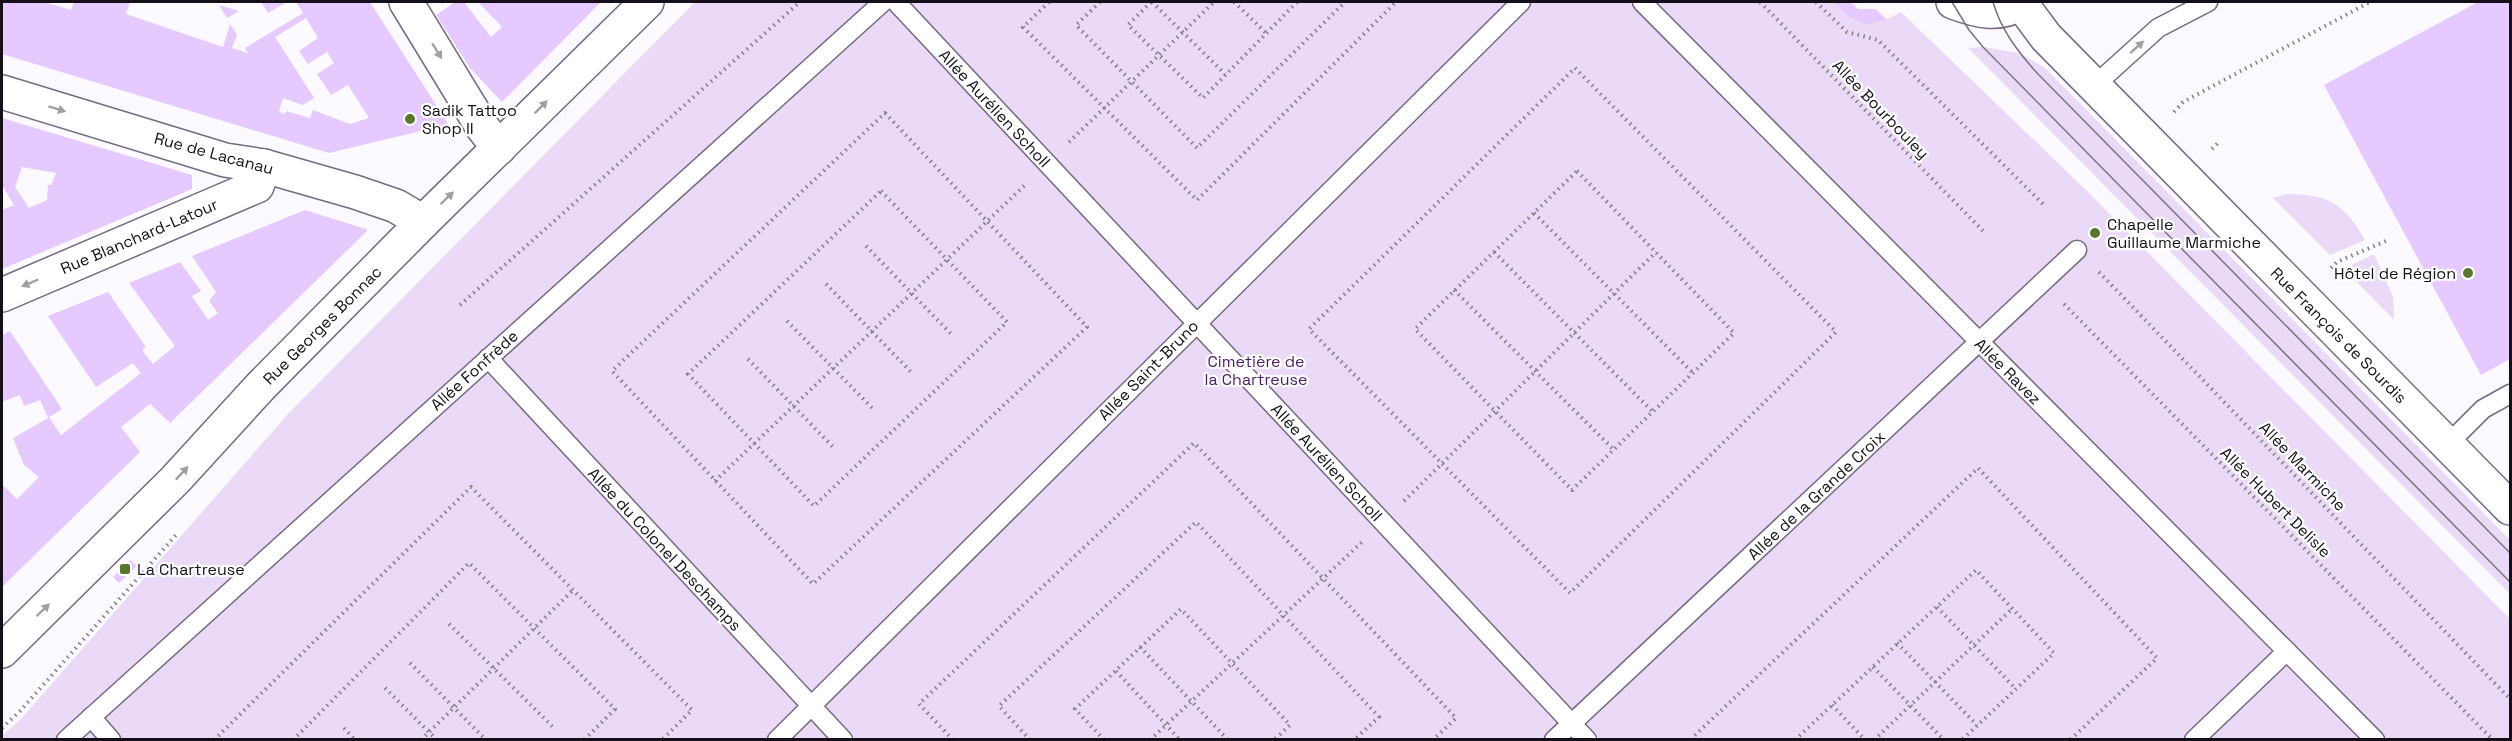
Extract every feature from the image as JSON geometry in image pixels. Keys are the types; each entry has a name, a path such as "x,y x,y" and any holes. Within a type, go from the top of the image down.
{"street":[{"path":"406,2 483,128 499,148"},
{"name":"Rue Georges Bonnac","path":"2,651 175,480 261,386 423,222 647,2"},
{"path":"1953,2 1996,13 2009,11 2021,2"},
{"name":"Rue François de Sourdis","path":"2021,2 2046,37 2511,508"},
{"name":"Rue de Lacanau","path":"2,92 225,160 264,166 396,206 423,222"},
{"name":"Rue Blanchard-Latour","path":"2,295 257,186 264,166"}],"lane":[{"name":"Allée Fonfrède","path":"66,740 882,2"},
{"name":"Allée Aurélien Scholl","path":"896,2 1587,740"},
{"name":"Allée Saint-Bruno","path":"777,740 1521,2"},
{"name":"Allée Ravez","path":"1642,2 2375,740"},
{"path":"2094,86 2158,28 2208,2"},
{"name":"Allée de la Grande Croix","path":"1554,740 2077,250"},
{"name":"Allée du Colonel Deschamps","path":"488,358 843,740"},
{"path":"2448,444 2482,409 2511,394"},
{"path":"2194,740 2287,651"},
{"path":"91,717 111,740"}],"path":[{"path":"460,305 800,2"},
{"path":"1049,2 1023,27 1197,200 1396,2"},
{"path":"1100,2 1076,25 1197,148 1345,2"},
{"path":"1225,74 1152,2 1128,25 1203,98 1297,2"},
{"path":"715,481 1214,2"},
{"path":"1234,2 1266,33"},
{"name":"Allée Bourbouley","path":"1760,2 1985,233"},
{"path":"1816,2 1847,32 1878,40 2045,206"},
{"path":"2174,112 2183,102 2370,2"},
{"path":"1575,68 1836,332 1570,593 1442,463 1310,328 1575,68"},
{"path":"885,113 987,221 1087,327 813,584 612,371 885,113"},
{"path":"2212,148 2218,143"},
{"path":"1577,171 1734,333 1572,490 1415,329 1494,252 1577,171"},
{"path":"881,191 947,260 1007,322 814,506 688,374 881,191"},
{"path":"1534,213 1694,373"},
{"path":"2331,268 2337,262 2386,240"},
{"path":"866,246 953,336"},
{"name":"Allée Marmiche","path":"2077,250 2511,699"},
{"path":"1494,252 1653,412"},
{"path":"1150,740 1383,522 1656,252"},
{"name":"Allée Hubert Delisle","path":"2043,282 2493,740"},
{"path":"826,284 913,375"},
{"path":"1454,290 1614,450"},
{"path":"788,321 875,411"},
{"path":"748,359 834,448"},
{"path":"953,740 919,704 1194,443 1456,718 1433,740"},
{"path":"1693,740 1692,738 1978,468 2157,658 2070,740"},
{"path":"214,740 471,487 692,710 662,740"},
{"path":"1030,740 999,706 1196,522 1379,717 1354,740"},
{"path":"293,740 469,563 615,709 584,740"},
{"path":"1795,740 1976,570 2054,653 1962,740"},
{"path":"422,740 573,590"},
{"path":"1936,607 2016,688"},
{"path":"1104,740 1075,709 1181,609 1290,724 1274,740"},
{"path":"1874,740 2012,609"},
{"path":"449,624 553,727"},
{"path":"1897,643 1977,725"},
{"path":"1140,647 1228,740"},
{"path":"410,663 486,740"},
{"path":"1873,666 1944,740"},
{"path":"1116,671 1180,740"},
{"path":"385,688 437,740"},
{"path":"1832,705 1865,740"},
{"path":"344,728 355,740"}],"green space":[{"name":"Cimetière de la Chartreuse","path":"695,2 1834,2 1850,16 1865,22 1882,21 1901,12 2087,191 2510,619 2510,740 2,740 2,736 20,720 287,415"},
{"path":"1983,47 2019,53 2045,68 2510,540 2510,594 1968,48"},
{"path":"2287,194 2314,196 2334,204 2350,218 2365,240 2330,255 2273,198"},
{"path":"2374,254 2393,297 2394,320 2344,269"}],"building":[{"path":"2,2 44,2 71,10 74,2 130,2 126,14 223,47 230,24 237,35 232,48 248,53 245,48 303,13 296,2 370,2 447,122 446,125 329,153 2,54","holes":["306,18 318,38 299,51 308,64 327,52 334,63 317,74 331,95 348,85 369,118 350,124 313,110 310,118 286,111 285,114 279,112 283,98 303,105 314,98 275,37"]},
{"path":"261,2 287,2 268,13"},
{"path":"455,2 464,2 491,37 502,27 478,2 601,2 502,102 470,68 436,15"},
{"path":"1834,2 1851,2 1858,9 1876,9 1887,20 1868,24 1849,17"},
{"name":"Hôtel de Région","path":"2478,2 2510,2 2510,359 2481,375 2324,85"},
{"path":"219,5 239,11 227,18"},
{"path":"2,118 192,175 192,189 2,269 2,210 14,205 2,185","holes":["22,167 56,173 51,185 48,185 47,200 29,208 15,187"]},
{"path":"305,210 367,231 170,423 150,404 121,427 140,452 2,587 2,487 4,486 17,499 39,477 24,465 13,438 48,418 40,400 24,406 20,395 2,402 2,335 10,331 62,409 49,417 61,435 141,373 133,363 96,387 48,316 108,292 146,347 142,350 153,364 175,346 129,283 180,262 201,291 192,296 208,320 218,313 209,301 216,292 192,256"},
{"path":"130,560 137,566 119,583 113,577"}],"tram line":[{"path":"1952,2 1969,30 1983,47 2510,582"},
{"path":"1993,2 2011,40 2038,74 2510,553"}],"place":[{"name":"Sadik Tattoo Shop II","path":"410,119"},
{"name":"Chapelle Guillaume Marmiche","path":"2095,233"},
{"name":"Hôtel de Région","path":"2468,273"},
{"name":"La Chartreuse","path":"125,569"}]}
